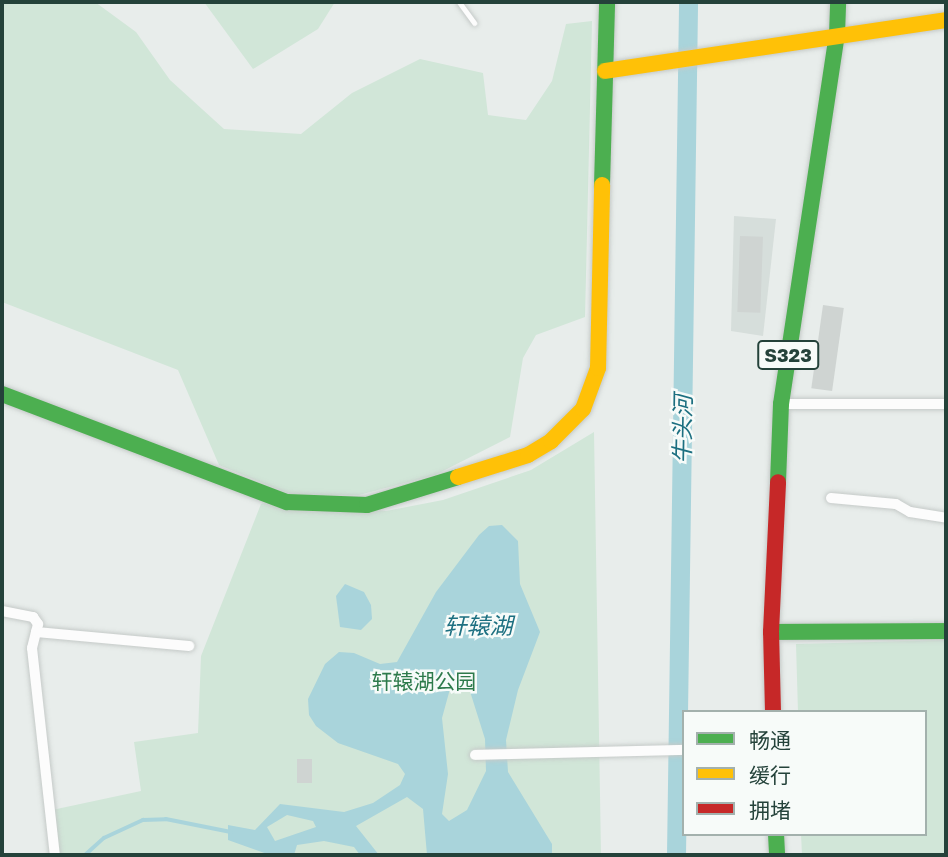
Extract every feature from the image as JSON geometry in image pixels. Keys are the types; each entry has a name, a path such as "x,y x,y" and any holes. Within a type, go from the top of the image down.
{"street":[{"path":"2,394 287,502 367,505 528,455 569,427 583,409 598,368 612,70 607,2"},
{"name":"S323","path":"773,710 771,632 781,404 837,34 838,2"},
{"path":"612,70 837,34 946,20"},
{"path":"781,404 946,404"},
{"path":"831,498 896,505 910,512 946,518"},
{"path":"2,611 33,617 38,624 32,648 55,855"},
{"path":"771,632 946,631"},
{"path":"36,632 189,646"},
{"path":"475,755 682,750"},
{"path":"776,836 777,855"}],"lane":[{"path":"459,2 474,23"}],"shaded area":[{"path":"734,216 776,219 763,336 731,331"}],"green space":[{"path":"2,2 95,2 136,32 170,80 224,129 301,134 352,93 420,59 483,73 488,115 526,120 552,81 566,24 592,21 585,317 536,335 523,358 510,437 435,475 359,495 292,495 219,465 178,370 2,302"},
{"path":"204,2 335,2 318,29 253,69"},
{"name":"轩辕湖公园","path":"594,432 601,855 54,855 52,810 141,791 134,742 198,733 201,656 261,504 280,498 303,505 386,511 443,500 531,470"},
{"path":"946,640 946,855 802,855 801,836 927,836 927,710 798,710 796,644"}],"water":[{"name":"轩辕湖","path":"502,525 518,541 520,584 540,632 518,690 506,740 508,772 552,844 552,855 427,855 423,809 407,797 356,826 379,855 360,855 354,847 324,841 297,845 294,855 270,855 228,840 228,825 255,830 280,804 344,812 373,803 400,785 405,774 398,764 338,743 316,726 309,715 308,699 325,664 339,652 354,653 380,664 397,662 436,592 479,535 489,526","holes":["459,676 468,685 485,739 486,771 467,810 449,821 442,814 448,774 442,718 453,678","287,815 313,821 316,827 275,841 267,827"]},
{"path":"345,584 364,592 371,605 372,619 361,630 340,627 336,596"}],"building":[{"path":"740,236 763,237 760,313 737,312"},
{"path":"823,305 844,308 832,391 811,388"},
{"path":"297,759 312,759 312,783 297,783"}],"waterway":[{"name":"牛头河","path":"676,855 688,2"},
{"path":"85,855 104,838 143,820 166,819 231,832"}],"traffic: fast":[{"path":"602,185 607,2"},
{"path":"778,482 781,404 837,35 838,2"},
{"path":"2,394 287,502 367,505 458,477"},
{"path":"771,632 946,631"},
{"path":"776,836 777,855"}],"traffic: slow":[{"path":"605,71 946,20"},
{"path":"458,477 528,455 551,441 583,409 598,368 602,185"}],"traffic: jam":[{"path":"773,710 771,632 778,482"}]}
